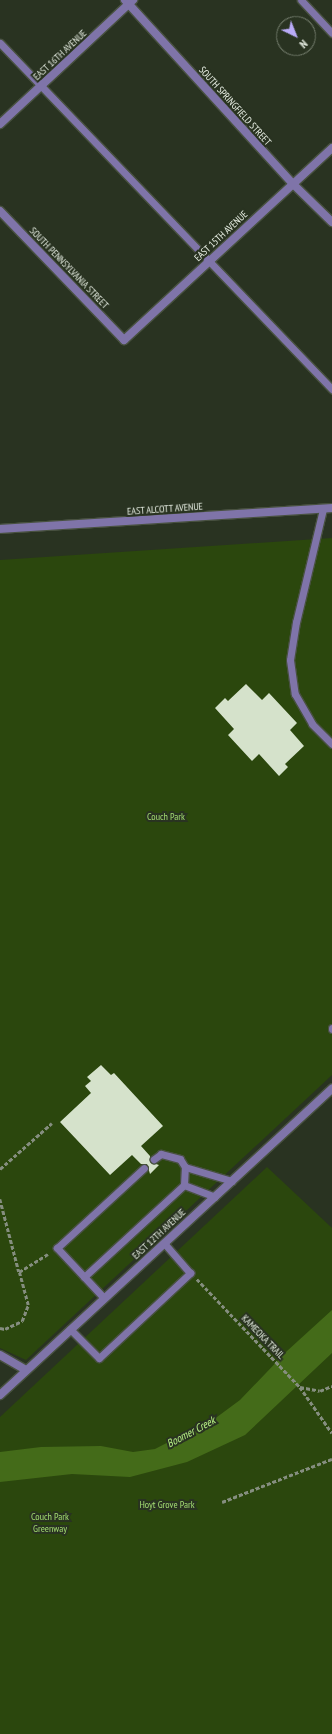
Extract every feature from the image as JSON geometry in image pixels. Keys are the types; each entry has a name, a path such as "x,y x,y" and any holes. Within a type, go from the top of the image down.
{"street":[{"name":"EAST 16TH AVENUE","path":"0,124 129,1"},
{"name":"SOUTH SPRINGFIELD STREET","path":"129,1 292,183 332,222"},
{"name":"EAST 15TH AVENUE","path":"124,340 292,183 332,148"},
{"name":"SOUTH PENNSYLVANIA STREET","path":"0,211 124,340"},
{"name":"EAST ALCOTT AVENUE","path":"0,529 332,508"},
{"name":"EAST 12TH AVENUE","path":"0,1394 332,1089"},
{"path":"0,1355 26,1370"}],"lane":[{"path":"302,0 332,33"},
{"path":"0,43 332,389"},
{"path":"323,509 296,622 290,660 295,694 312,724 332,744"},
{"path":"84,1277 184,1185 185,1167 180,1159 170,1155 161,1154 154,1159"},
{"path":"185,1167 232,1181"},
{"path":"104,1298 57,1248 144,1168"},
{"path":"184,1185 215,1197"},
{"path":"70,1329 99,1358 190,1273 164,1243"}],"path":[{"path":"0,1169 52,1123"},
{"path":"0,1199 28,1305 22,1321 5,1329 0,1328"},
{"path":"19,1272 57,1248"},
{"name":"KAMEOKA TRAIL","path":"190,1273 300,1387 332,1433"},
{"path":"300,1387 320,1391 332,1386"},
{"path":"222,1502 332,1459"}],"green space":[{"name":"Couch Park","path":"332,538 332,1075 26,1360 0,1348 0,560"},
{"name":"Hoyt Grove Park","path":"267,1167 332,1228 332,1734 0,1734 0,1417"}],"water":[{"name":"Boomer Creek","path":"332,1310 332,1353 245,1435 187,1462 130,1477 72,1474 0,1482 0,1452 41,1447 101,1446 133,1452 155,1449 217,1417 240,1400 287,1351"}],"building":[{"path":"246,684 262,700 269,693 297,723 290,730 304,746 285,764 288,767 279,776 259,754 252,761 228,735 234,729 215,708 225,698 228,701"},
{"path":"101,1065 111,1075 114,1073 163,1126 141,1146 150,1156 150,1162 159,1165 150,1174 147,1164 141,1164 132,1155 110,1175 60,1122 91,1093 85,1086 91,1081 87,1077"}],"park label":[{"name":"Couch Park Greenway","path":"50,1522"}]}
